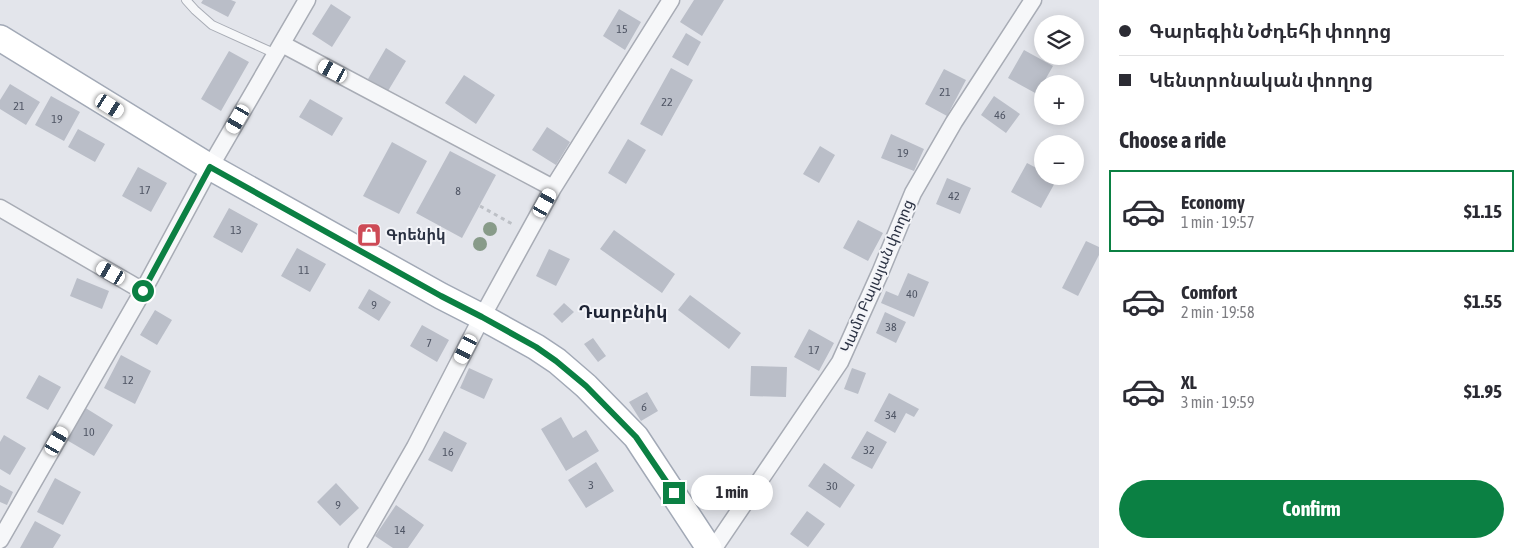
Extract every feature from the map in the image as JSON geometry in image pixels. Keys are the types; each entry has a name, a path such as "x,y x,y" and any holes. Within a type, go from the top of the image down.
{"main road":[{"path":"0,38 210,167 536,347 556,361 614,414 636,437 709,548"}],"street":[{"path":"0,540 143,291 210,167 307,0"},
{"path":"357,548 415,447 482,317 553,188 671,0"},
{"name":"Կամո Բալայան փողոց","path":"714,548 840,362 913,193 954,122 1033,0"},
{"path":"279,49 553,188"},
{"path":"0,208 143,291"}],"lane":[{"path":"186,0 212,25 279,49"}],"path":[{"path":"480,206 528,232"}],"building":[{"path":"203,0 231,0 236,2 228,17 201,3"},
{"path":"694,0 724,0 702,36 680,22"},
{"path":"331,4 351,17 332,47 312,34"},
{"path":"619,9 641,22 625,50 603,36"},
{"path":"686,33 701,42 688,66 672,57"},
{"path":"386,48 406,61 388,91 368,79"},
{"path":"1024,50 1034,56 1034,65 1053,66 1048,75 1034,75 1034,92 1008,78"},
{"path":"229,51 249,62 221,111 201,99"},
{"path":"671,68 693,80 662,136 640,124"},
{"path":"944,69 966,80 947,116 925,104"},
{"path":"464,75 495,95 476,124 445,103"},
{"path":"10,84 40,102 26,125 0,109 0,100"},
{"path":"51,96 80,112 64,141 35,125"},
{"path":"994,96 1020,114 1006,133 981,115"},
{"path":"310,99 343,118 332,136 299,117"},
{"path":"547,127 570,142 556,165 532,150"},
{"path":"78,129 105,144 95,162 68,147"},
{"path":"891,134 924,149 914,171 881,158"},
{"path":"628,139 646,150 626,184 608,173"},
{"path":"392,142 427,161 399,214 363,196"},
{"path":"820,146 835,155 819,183 803,174"},
{"path":"450,151 496,175 462,238 416,213"},
{"path":"1027,163 1034,167 1034,185 1054,185 1041,208 1011,192"},
{"path":"138,167 167,183 151,212 122,196"},
{"path":"947,178 971,188 960,214 936,204"},
{"path":"229,208 258,224 242,253 213,237"},
{"path":"858,220 883,233 868,261 843,248"},
{"path":"614,230 675,274 662,293 600,249"},
{"path":"1086,241 1099,247 1099,255 1078,296 1062,288"},
{"path":"297,248 326,264 310,292 281,276"},
{"path":"549,249 570,259 556,286 536,276"},
{"path":"908,273 929,282 914,317 881,303 886,291 898,296"},
{"path":"77,278 109,291 102,309 70,296"},
{"path":"369,289 391,302 379,321 358,308"},
{"path":"690,295 741,333 729,349 678,310"},
{"path":"564,303 574,312 562,323 553,314"},
{"path":"155,310 172,320 157,345 140,335"},
{"path":"885,312 906,322 896,343 876,333"},
{"path":"422,325 449,340 437,362 410,346"},
{"path":"809,329 834,343 819,371 794,357"},
{"path":"593,338 606,356 598,362 584,344"},
{"path":"121,355 151,371 135,404 104,388"},
{"path":"751,366 787,367 786,397 750,396"},
{"path":"469,368 493,379 484,399 460,388"},
{"path":"852,368 866,373 858,394 844,389"},
{"path":"39,375 61,387 48,410 26,398"},
{"path":"647,392 658,411 641,421 629,402"},
{"path":"889,393 919,409 914,417 906,413 895,433 874,421"},
{"path":"84,407 113,425 94,456 65,439"},
{"path":"561,417 573,438 586,430 599,451 566,471 541,429"},
{"path":"444,431 467,443 452,472 428,460"},
{"path":"867,431 887,442 872,469 851,458"},
{"path":"4,435 26,448 10,475 0,469 0,442"},
{"path":"596,462 614,491 586,508 568,480"},
{"path":"824,463 855,485 840,508 808,486"},
{"path":"55,478 81,492 63,525 37,512"},
{"path":"336,483 359,508 340,526 317,502"},
{"path":"0,485 13,492 7,505 0,502"},
{"path":"396,505 424,525 408,548 393,548 375,536"},
{"path":"807,511 825,524 808,547 790,534"},
{"path":"35,521 61,535 53,548 20,548"}],"place":[{"name":"Գրենիկ","path":"369,235"}],"district":[{"name":"Դարբնիկ","path":"623,312"}],"route":[{"path":"143,291 210,167 536,347 556,361 586,386 636,437 674,493"}]}
